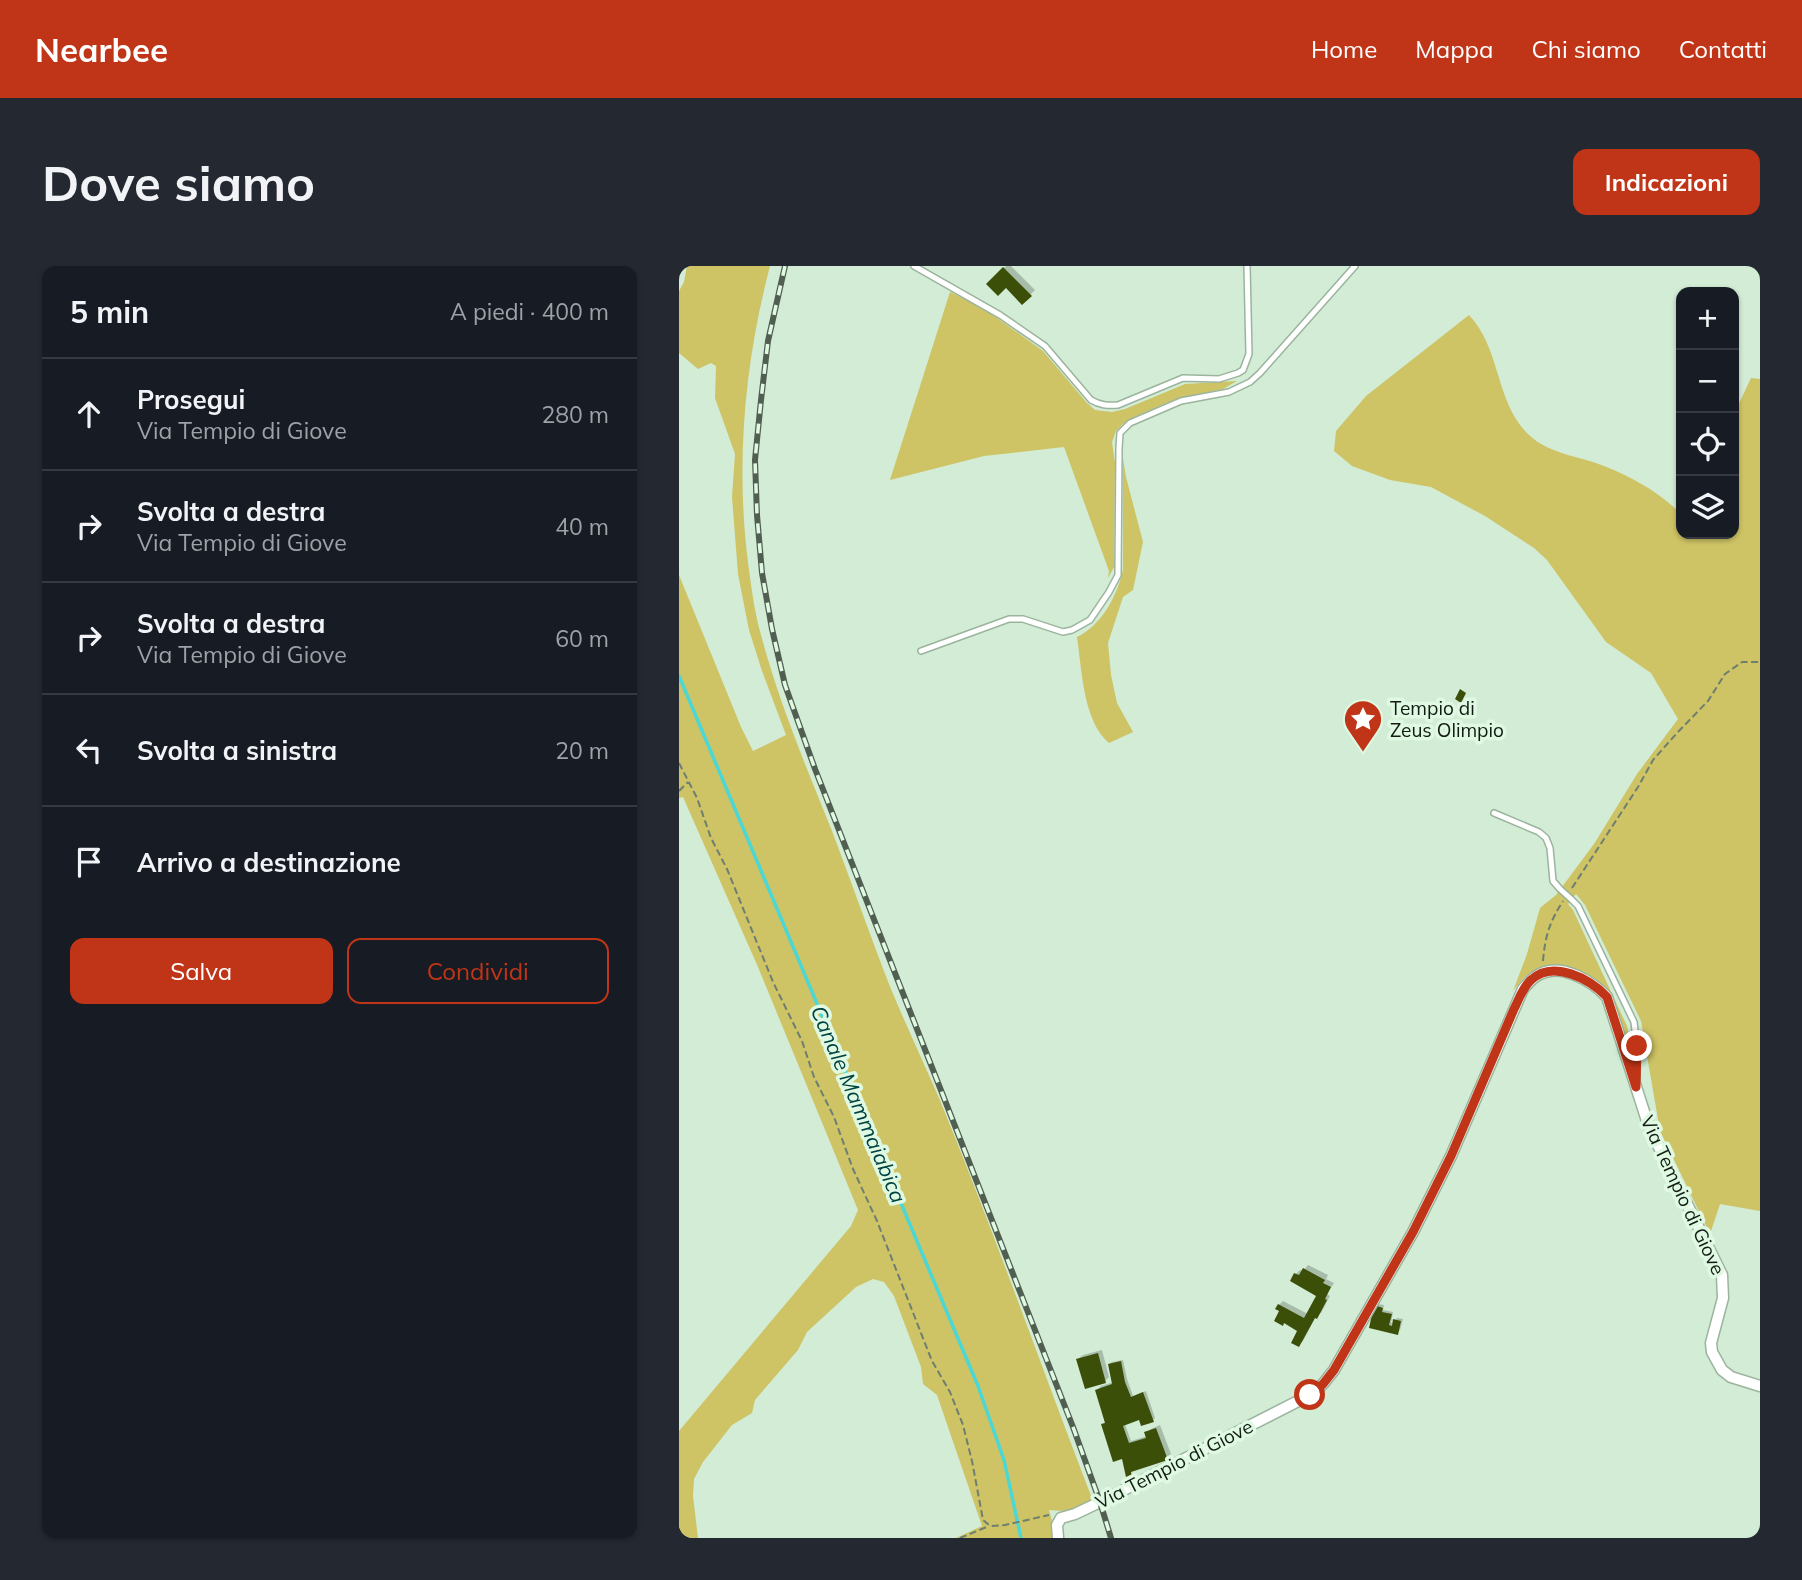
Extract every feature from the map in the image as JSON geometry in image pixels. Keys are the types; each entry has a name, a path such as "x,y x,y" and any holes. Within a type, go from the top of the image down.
{"street":[{"name":"Via Tempio di Giove","path":"1061,1518 1100,1502 1310,1395 1323,1384 1334,1370 1413,1232 1451,1156 1523,989 1541,973 1564,972 1588,981 1607,997 1649,1127 1722,1275 1723,1298 1711,1343 1712,1352 1722,1370 1731,1377 1760,1385"},
{"path":"1058,1538 1057,1525 1061,1518"}],"lane":[{"path":"914,266 1000,315 1045,346 1091,400 1108,406 1118,405 1183,378 1219,379 1244,370 1249,354 1247,266"},
{"path":"921,651 1009,619 1024,619 1063,632 1090,620 1118,575 1121,433 1131,423 1181,401 1229,392 1250,382 1355,266"},
{"path":"1494,813 1539,832 1546,838 1550,848 1553,881 1578,906 1634,1022 1637,1046 1636,1087"}],"path":[{"path":"1541,973 1545,937 1555,914 1653,760 1708,701 1725,674 1742,662 1760,662"},
{"path":"679,763 727,869 773,982 802,1041 814,1077 834,1117 932,1361 950,1392 963,1425 983,1520 990,1525"},
{"path":"679,791 689,782"},
{"path":"960,1538 990,1525 1005,1525 1049,1515 1061,1518"}],"shaded area":[{"path":"687,266 770,266 748,379 743,455 745,532 757,619 793,734 889,983 979,1198 1093,1501 1072,1510 1049,1510 1054,1538 956,1538 982,1526 937,1395 923,1384 921,1367 894,1296 884,1282 873,1279 856,1287 807,1332 798,1350 755,1400 752,1413 732,1425 703,1462 694,1479 693,1496 698,1538 679,1538 679,1431 851,1226 858,1210 758,967 683,797 679,798 679,575 753,751 786,735 749,630 738,574 732,497 735,454 715,398 716,366 711,363 698,369 679,353 679,291"},
{"path":"950,292 979,305 1043,351 1095,410 1112,412 1125,409 1185,384 1237,381 1223,389 1176,399 1134,417 1116,431 1112,442 1115,463 1114,567 1108,578 1109,571 1064,447 984,456 890,480"},
{"path":"1469,315 1487,343 1510,407 1529,435 1555,451 1614,470 1654,492 1676,509 1676,539 1739,539 1739,403 1751,378 1760,379 1760,1211 1720,1204 1710,1234 1660,1131 1641,1021 1585,905 1576,894 1568,904 1627,1026 1631,1046 1606,990 1596,979 1584,973 1565,966 1539,968 1526,976 1513,991 1540,908 1556,895 1594,844 1637,774 1678,719 1651,673 1606,642 1547,560 1534,548 1485,516 1431,487 1390,480 1352,466 1334,451 1336,431 1366,396"},
{"path":"1123,458 1143,542 1133,590 1123,597 1108,643 1117,703 1133,732 1109,743 1100,733 1089,708 1077,637 1101,618 1121,579"}],"building":[{"path":"1003,267 1032,296 1022,305 1006,288 998,296 986,284"},
{"path":"1460,689 1466,693 1461,703 1455,699"},
{"path":"1303,1268 1325,1280 1323,1283 1331,1287 1317,1319 1315,1318 1299,1347 1291,1343 1297,1331 1284,1323 1283,1326 1274,1321 1279,1311 1275,1309 1278,1304 1304,1318 1316,1296 1290,1281 1294,1273 1299,1275"},
{"path":"1374,1305 1383,1308 1382,1312 1392,1314 1389,1325 1392,1326 1393,1319 1401,1321 1398,1335 1369,1328"},
{"path":"1098,1353 1106,1383 1085,1389 1076,1359"},
{"path":"1121,1361 1131,1397 1143,1392 1154,1422 1141,1426 1139,1420 1123,1426 1129,1443 1146,1438 1144,1432 1156,1428 1168,1460 1131,1472 1132,1476 1126,1477 1122,1459 1113,1462 1101,1424 1105,1423 1095,1390 1112,1384 1108,1364"}],"waterway":[{"name":"Canale Mammaiabica","path":"679,676 978,1386 1004,1460 1021,1538"}],"railway":[{"path":"785,266 768,341 755,460 762,573 785,685 815,769 1073,1427 1111,1538"}],"place":[{"name":"Tempio di Zeus Olimpio","path":"1363,753"}],"route":[{"path":"1310,1395 1334,1370 1413,1232 1451,1156 1523,989 1532,979 1541,973 1564,972 1588,981 1607,997 1636,1087 1637,1046"}]}
